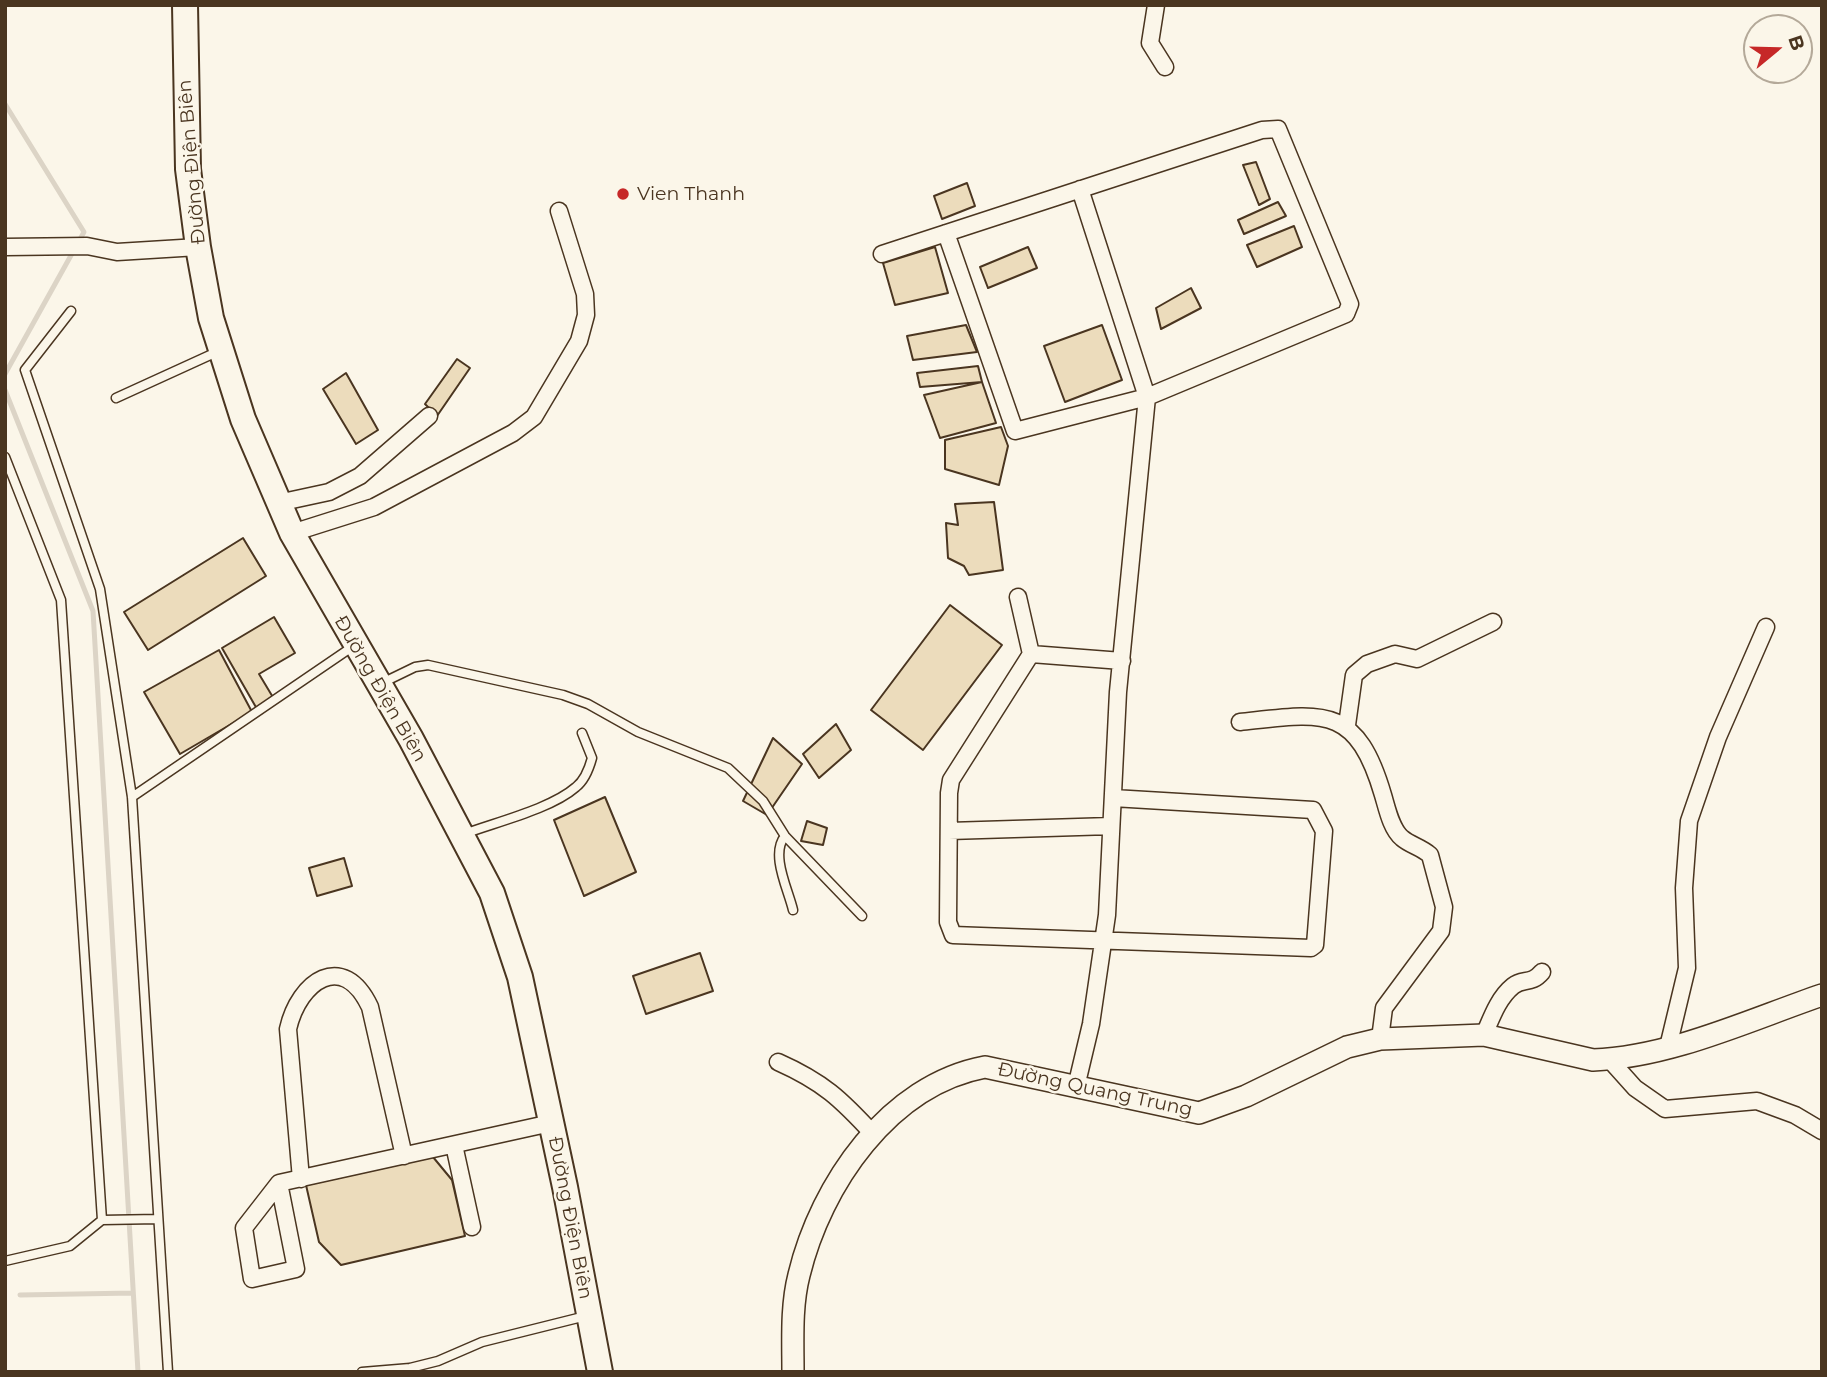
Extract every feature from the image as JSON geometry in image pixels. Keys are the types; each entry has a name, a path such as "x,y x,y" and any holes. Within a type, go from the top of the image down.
{"main road":[{"name":"Đường Điện Biên","path":"185,5 188,169 211,318 243,419 292,533 379,685 492,893 520,977 600,1372"}],"street":[{"path":"1156,5 1150,43 1166,67"},
{"path":"882,254 1080,189 1262,130 1278,130 1350,304 1346,314 1147,397 1016,431 946,233"},
{"path":"1076,1087 1091,1024 1103,939 1122,661 1147,397 1080,189"},
{"path":"292,533 374,507 513,433 534,417 579,341 585,324 585,294 559,211"},
{"path":"5,247 87,246 117,252 198,247"},
{"path":"278,503 329,492 360,476 429,416"},
{"path":"1018,597 1031,654 951,780 948,922 953,934 1311,948 1317,941 1324,831 1313,810 1113,798"},
{"path":"1347,725 1354,674 1367,664 1395,654 1418,659 1493,622"},
{"path":"1668,1047 1687,968 1684,888 1689,821 1718,737 1766,627"},
{"path":"1031,654 1122,661"},
{"path":"1240,722 1296,716 1328,717 1347,725 1364,750 1381,785 1390,818 1402,838 1419,845 1430,855 1444,907 1441,931 1384,1008 1380,1039"},
{"path":"948,831 1111,826"},
{"path":"1484,1035 1494,1012 1510,989 1534,980 1542,972"},
{"path":"301,1178 288,1029 294,1007 309,986 328,976 344,978 353,984 363,993 370,1007 404,1156"},
{"name":"Đường Quang Trung","path":"793,1372 798,1278 816,1217 881,1124 918,1092 960,1072 985,1067 1199,1113 1246,1096 1347,1047 1380,1039 1484,1035 1593,1060 1609,1059 1668,1047 1822,995"},
{"path":"1609,1059 1635,1088 1665,1109 1757,1101 1795,1115 1822,1131"},
{"path":"778,1062 809,1076 836,1094 874,1135"},
{"path":"279,1183 296,1269 252,1279 244,1228 279,1183 551,1123"},
{"path":"454,1145 472,1227"}],"lane":[{"path":"71,311 25,370 100,589 132,797 154,1219 168,1372"},
{"path":"116,398 222,349"},
{"path":"5,457 61,600 106,1219"},
{"path":"132,797 355,645"},
{"path":"379,685 415,667 428,665 563,695 638,732 728,768 763,801 785,836 862,916"},
{"path":"461,835 537,807 577,787 584,779 592,758 582,733"},
{"path":"785,836 780,843 779,857 793,910"},
{"path":"5,1261 69,1246 106,1219 154,1219"},
{"path":"362,1372 410,1368 438,1361 482,1342 589,1316"}],"building":[{"path":"1256,162 1270,199 1259,205 1243,165"},
{"path":"967,183 975,206 942,219 934,196"},
{"path":"1278,202 1286,216 1244,234 1238,220"},
{"path":"1294,226 1302,247 1257,267 1247,245"},
{"path":"935,247 948,293 895,305 883,263"},
{"path":"1028,247 1037,268 988,288 980,267"},
{"path":"1191,288 1201,308 1161,329 1156,308"},
{"path":"966,325 977,352 913,360 907,336"},
{"path":"1102,325 1122,380 1065,402 1044,346"},
{"path":"457,359 470,368 437,416 425,404"},
{"path":"978,366 982,382 920,387 917,373"},
{"path":"346,373 378,430 356,444 323,389"},
{"path":"982,382 996,423 940,438 924,395"},
{"path":"1001,427 1008,446 999,485 945,469 945,440"},
{"path":"994,502 1003,570 969,575 964,566 948,558 946,523 958,525 955,504"},
{"path":"243,538 266,576 148,650 124,612"},
{"path":"950,605 1002,645 923,750 871,710"},
{"path":"274,617 295,653 259,674 274,699 257,709 222,648"},
{"path":"219,650 252,712 180,754 144,692"},
{"path":"836,724 851,750 819,778 803,754"},
{"path":"773,738 802,764 767,815 743,801"},
{"path":"605,797 636,872 584,896 554,820"},
{"path":"807,821 827,828 823,845 801,841"},
{"path":"344,858 352,886 317,896 309,868"},
{"path":"700,953 713,991 646,1014 633,976"},
{"path":"433,1157 452,1180 465,1236 341,1265 319,1242 306,1185"}],"waterway":[{"path":"5,104 84,232 5,374"},
{"path":"5,390 93,611 138,1372"},
{"path":"20,1295 133,1293"}],"place":[{"name":"Vien Thanh","path":"623,194"}]}
